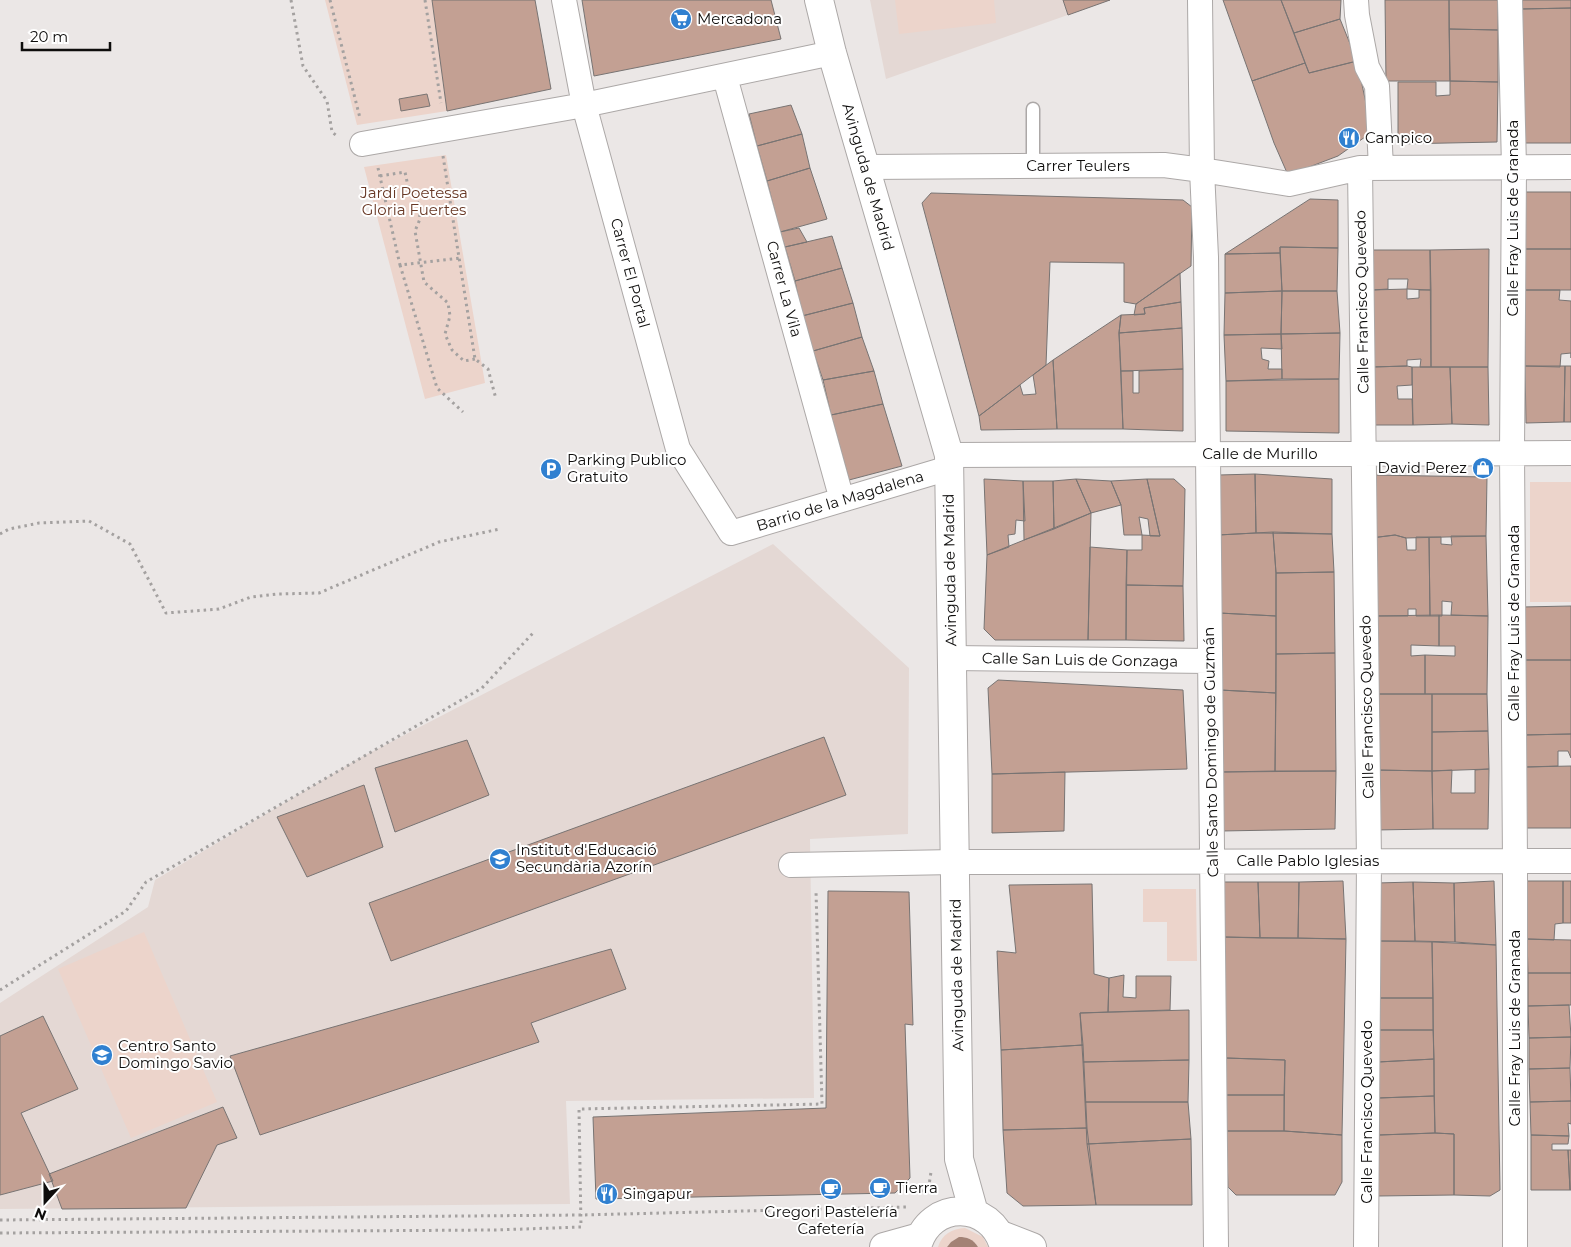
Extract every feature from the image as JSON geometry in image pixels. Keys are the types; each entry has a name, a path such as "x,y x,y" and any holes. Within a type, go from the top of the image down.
{"street":[{"name":"Carrer El Portal","path":"564,0 584,105 678,449 731,533"},
{"name":"Avinguda de Madrid","path":"819,0 832,53 949,462 959,1159 974,1213"},
{"path":"1200,0 1202,170"},
{"name":"Calle Francisco Quevedo","path":"1356,0 1367,67 1377,86 1370,168 1364,454 1369,861 1366,1247"},
{"name":"Calle Fray Luis de Granada","path":"1510,0 1514,168 1512,454 1515,1247"},
{"path":"362,144 584,105 725,77 832,53"},
{"name":"Carrer La Vila","path":"725,77 842,500"},
{"name":"Carrer Teulers","path":"865,167 1164,165 1288,184 1370,168 1571,167"},
{"name":"Calle Santo Domingo de Guzmán","path":"1202,170 1206,257 1216,1247"},
{"name":"Calle de Murillo","path":"949,462 1207,454 1571,453"},
{"name":"Barrio de la Magdalena","path":"731,533 842,500 949,462"},
{"name":"Calle San Luis de Gonzaga","path":"952,658 1210,661"},
{"name":"Calle Pablo Iglesias","path":"791,866 955,862 1571,861"},
{"name":"Avinguda de Madrid","path":"942,1215 959,1159"},
{"path":"884,1247 918,1242 930,1222 942,1215 957,1211 974,1213 989,1220 1003,1241 1032,1247"}],"lane":[{"path":"1033,109 1033,166"}],"path":[{"path":"291,0 303,66 327,101 332,132 345,144 362,144"},
{"path":"330,0 359,118 368,116"},
{"path":"425,0 442,106 433,107"},
{"path":"434,160 443,158 475,359 488,369 496,398"},
{"path":"387,166 378,168 400,265 437,388 463,412"},
{"path":"380,176 405,172 409,191 419,204 420,219 415,231 424,282 448,303 450,316 446,334 452,350 464,361 475,359"},
{"path":"400,265 460,258"},
{"path":"0,534 9,529 39,523 89,521 130,544 166,613 218,609 250,597 319,593 439,542 500,529"},
{"path":"0,990 126,911 146,882 482,688 533,633"},
{"path":"0,1233 495,1230 581,1227 578,1109 822,1104 816,865"},
{"path":"918,1196 929,1185 932,1170"},
{"path":"0,1220 581,1215 906,1207 912,1202"}],"shaded area":[{"path":"870,0 1110,0 886,79"},
{"name":"Institut d'Educació Secundària Azorín","path":"773,544 909,668 908,834 810,839 814,1098 566,1101 570,1204 0,1209 0,1003 148,907 155,880 358,759"},
{"path":"959,1237 970,1239 978,1247 947,1247"}],"green space":[{"path":"325,0 432,0 447,111 357,125"},
{"path":"895,0 994,0 996,23 899,34"},
{"name":"Jardí Poetessa Gloria Fuertes","path":"446,155 485,383 425,399 364,167"},
{"path":"1530,482 1571,482 1571,602 1530,602"},
{"path":"1143,889 1196,889 1197,961 1167,961 1167,922 1143,922"},
{"path":"144,932 217,1102 131,1138 58,969"},
{"path":"965,1228 983,1237 988,1247 978,1247 967,1238 958,1238 947,1247 938,1247 948,1233"}],"building":[{"path":"432,0 535,0 551,89 447,111"},
{"name":"Mercadona","path":"582,0 771,0 781,39 594,76"},
{"path":"1063,0 1110,0 1068,15"},
{"path":"1223,0 1281,0 1305,63 1252,81"},
{"path":"1281,0 1341,0 1340,19 1294,33"},
{"path":"1385,0 1449,0 1450,81 1386,81"},
{"path":"1449,0 1498,0 1498,30 1449,29"},
{"path":"1521,0 1571,0 1571,8 1521,9"},
{"path":"1571,8 1571,143 1521,143 1521,9"},
{"path":"1340,19 1357,61 1309,73 1294,33"},
{"path":"1449,29 1498,30 1498,82 1450,81"},
{"path":"1357,61 1371,127 1365,137 1338,156 1288,175 1274,143 1252,81 1305,63 1309,73"},
{"path":"1450,81 1498,82 1497,142 1398,144 1398,82 1436,82 1436,96 1450,95"},
{"path":"427,94 430,106 401,111 399,99"},
{"path":"791,105 802,134 757,146 749,114"},
{"path":"802,134 810,168 767,181 757,146"},
{"path":"810,168 827,219 780,232 767,181"},
{"path":"1525,192 1571,192 1571,249 1524,249"},
{"path":"931,193 1183,200 1192,207 1191,266 1136,304 1124,302 1124,263 1050,262 1046,365 979,416 922,203"},
{"path":"1310,199 1338,200 1338,248 1280,247 1280,253 1225,254"},
{"path":"799,228 807,242 785,247 780,232"},
{"path":"832,236 842,268 795,281 785,247"},
{"path":"1280,247 1338,248 1337,291 1282,291"},
{"path":"1489,249 1488,367 1431,367 1430,250"},
{"path":"1524,249 1571,249 1571,290 1525,290"},
{"path":"1373,250 1430,250 1431,290 1407,289 1408,279 1388,279 1388,289 1372,290"},
{"path":"1280,253 1282,291 1225,293 1225,254"},
{"path":"842,268 853,303 802,316 795,281"},
{"path":"1180,273 1181,302 1144,308 1145,314 1134,315 1136,304"},
{"path":"1407,289 1407,299 1419,298 1419,290 1431,290 1431,367 1420,367 1421,359 1407,360 1407,366 1372,367 1372,290"},
{"path":"1525,290 1560,290 1559,300 1571,301 1571,353 1561,354 1560,367 1525,366"},
{"path":"1282,291 1337,291 1340,333 1281,334"},
{"path":"1282,291 1281,334 1224,335 1225,293"},
{"path":"1181,302 1182,328 1119,333 1121,315 1145,314 1144,308"},
{"path":"853,303 862,337 813,351 802,316"},
{"path":"1121,315 1119,333 1123,429 1057,429 1053,360"},
{"path":"1182,328 1183,369 1121,371 1119,333"},
{"path":"1340,333 1339,379 1282,379 1281,334"},
{"path":"1281,334 1282,349 1261,348 1262,359 1269,361 1268,369 1282,369 1282,379 1226,381 1224,335"},
{"path":"862,337 874,371 823,380 813,351"},
{"path":"1053,360 1057,429 981,430 979,416 1020,385 1023,395 1036,394 1033,375"},
{"path":"1525,366 1565,366 1564,422 1526,423"},
{"path":"1565,366 1571,366 1571,422 1564,422"},
{"path":"1372,367 1412,367 1412,385 1397,386 1398,399 1412,399 1413,425 1373,425"},
{"path":"1412,367 1450,367 1452,424 1413,425"},
{"path":"1450,367 1488,367 1489,425 1452,424"},
{"path":"1183,369 1183,431 1123,429 1121,371 1133,371 1133,393 1139,393 1139,371"},
{"path":"874,371 883,404 831,415 823,380"},
{"path":"1339,379 1339,433 1226,431 1226,381"},
{"path":"883,404 902,466 849,480 831,415"},
{"path":"1255,474 1256,533 1218,535 1219,475"},
{"path":"1255,474 1332,479 1332,534 1256,533"},
{"path":"1371,475 1487,477 1486,536 1406,538 1395,535 1371,538"},
{"path":"984,479 1023,481 1025,521 1016,520 1015,534 1008,535 1009,547 987,555"},
{"path":"1076,479 1091,513 1054,529 1053,481"},
{"path":"1076,479 1111,481 1121,505 1091,513"},
{"path":"1147,479 1174,479 1185,489 1183,586 1126,585 1127,550 1142,550 1142,535 1160,536"},
{"path":"1147,479 1160,536 1150,536 1148,519 1139,517 1142,535 1124,535 1121,505 1111,481"},
{"path":"1023,481 1053,481 1054,529 1024,540"},
{"path":"1091,513 1088,640 995,640 984,629 987,555"},
{"path":"1273,532 1332,534 1334,572 1276,573"},
{"path":"1273,532 1276,573 1276,616 1219,613 1218,535"},
{"path":"1395,535 1406,538 1407,550 1416,550 1416,537 1429,537 1430,616 1416,616 1416,609 1408,609 1408,616 1373,616 1371,538"},
{"path":"1451,536 1486,536 1488,616 1451,615 1452,602 1442,601 1442,616 1430,616 1429,537 1441,537 1441,544 1452,545"},
{"path":"1090,547 1127,550 1126,640 1088,640"},
{"path":"1334,572 1335,653 1276,654 1276,573"},
{"path":"1126,585 1183,586 1184,641 1126,640"},
{"path":"1571,606 1571,660 1522,660 1522,607"},
{"path":"1219,613 1276,616 1276,693 1220,690"},
{"path":"1439,615 1488,616 1487,694 1425,694 1425,655 1455,656 1455,646 1439,646"},
{"path":"1439,615 1439,646 1411,645 1411,656 1425,655 1425,694 1373,694 1373,616"},
{"path":"1335,653 1336,771 1275,771 1276,654"},
{"path":"1522,660 1571,660 1571,734 1523,735"},
{"path":"998,680 1183,690 1187,769 992,774 988,688"},
{"path":"1220,690 1276,693 1275,771 1221,772"},
{"path":"1373,694 1432,694 1432,771 1374,770"},
{"path":"1432,694 1487,694 1488,731 1432,732"},
{"path":"1488,731 1489,769 1432,771 1432,732"},
{"path":"1571,734 1571,758 1568,751 1558,751 1558,766 1526,767 1523,735"},
{"path":"824,737 846,795 391,961 369,903"},
{"path":"467,740 489,795 395,832 375,768"},
{"path":"1571,766 1571,828 1525,828 1526,767"},
{"path":"1489,769 1488,829 1433,829 1432,771 1452,770 1451,793 1475,793 1475,770"},
{"path":"1374,770 1432,771 1433,829 1375,830"},
{"path":"1336,771 1335,829 1221,831 1221,772"},
{"path":"1065,772 1064,831 992,833 992,774"},
{"path":"364,785 383,847 307,877 277,817"},
{"path":"1343,881 1346,939 1298,938 1299,882"},
{"path":"1494,881 1496,945 1455,942 1454,883"},
{"path":"1527,881 1563,881 1563,923 1555,924 1554,940 1527,939"},
{"path":"1563,881 1571,881 1571,923 1563,923"},
{"path":"1221,882 1258,882 1260,938 1224,937"},
{"path":"1258,882 1299,882 1298,938 1260,938"},
{"path":"1413,882 1454,883 1455,942 1415,941"},
{"path":"1413,882 1415,941 1379,941 1377,883"},
{"path":"1092,884 1094,974 1109,978 1108,1012 1080,1013 1083,1045 1001,1050 997,951 1016,953 1009,885"},
{"path":"828,891 909,892 913,1025 905,1024 910,1178 895,1193 596,1199 593,1117 826,1108"},
{"path":"1224,937 1346,939 1342,1135 1284,1131 1285,1060 1226,1058"},
{"path":"1527,939 1571,940 1571,973 1528,973"},
{"path":"1379,941 1432,942 1433,998 1378,998"},
{"path":"1432,942 1496,945 1500,1190 1490,1196 1454,1195 1454,1134 1435,1133"},
{"path":"611,949 626,989 531,1023 539,1042 260,1135 230,1056"},
{"path":"1528,973 1571,973 1571,1005 1528,1006"},
{"path":"1124,975 1123,997 1136,998 1136,976 1171,976 1170,1010 1108,1012 1109,978"},
{"path":"1378,998 1433,998 1433,1030 1379,1030"},
{"path":"1569,1005 1571,1037 1529,1038 1528,1006"},
{"path":"1189,1010 1189,1060 1083,1062 1080,1013"},
{"path":"43,1016 78,1089 21,1113 53,1181 0,1195 0,1036"},
{"path":"1379,1030 1433,1030 1434,1059 1378,1062"},
{"path":"1571,1037 1570,1068 1529,1069 1529,1038"},
{"path":"1083,1045 1087,1128 1003,1130 1001,1050"},
{"path":"1226,1058 1285,1060 1284,1095 1226,1095"},
{"path":"1434,1059 1434,1096 1378,1098 1378,1062"},
{"path":"1189,1060 1188,1102 1085,1102 1083,1062"},
{"path":"1570,1068 1571,1101 1530,1102 1529,1069"},
{"path":"1226,1095 1284,1095 1284,1131 1226,1131"},
{"path":"1434,1096 1435,1133 1379,1135 1378,1098"},
{"path":"1571,1101 1571,1124 1568,1123 1569,1136 1531,1135 1530,1102"},
{"path":"1085,1102 1188,1102 1191,1139 1087,1144"},
{"path":"223,1107 237,1138 217,1145 186,1208 62,1209 49,1174"},
{"path":"1087,1128 1096,1205 1023,1206 1007,1193 1003,1130"},
{"path":"1226,1131 1284,1131 1342,1135 1342,1182 1335,1195 1236,1195 1228,1187"},
{"path":"1454,1134 1454,1195 1378,1196 1379,1135"},
{"path":"1531,1135 1569,1136 1568,1144 1552,1144 1552,1150 1568,1150 1570,1190 1531,1190"},
{"path":"1191,1139 1192,1205 1096,1205 1087,1144"},
{"path":"1568,1150 1571,1150 1571,1190 1570,1190"}],"place":[{"name":"Mercadona","path":"681,19"},
{"name":"Campico","path":"1349,138"},
{"name":"David Perez","path":"1483,468"},
{"name":"Parking Publico Gratuito","path":"551,469"},
{"name":"Institut d'Educació Secundària Azorín","path":"500,859"},
{"name":"Centro Santo Domingo Savio","path":"102,1055"},
{"name":"Tierra","path":"880,1188"},
{"name":"Gregori Pastelería Cafetería","path":"831,1189"},
{"name":"Singapur","path":"607,1194"}]}
